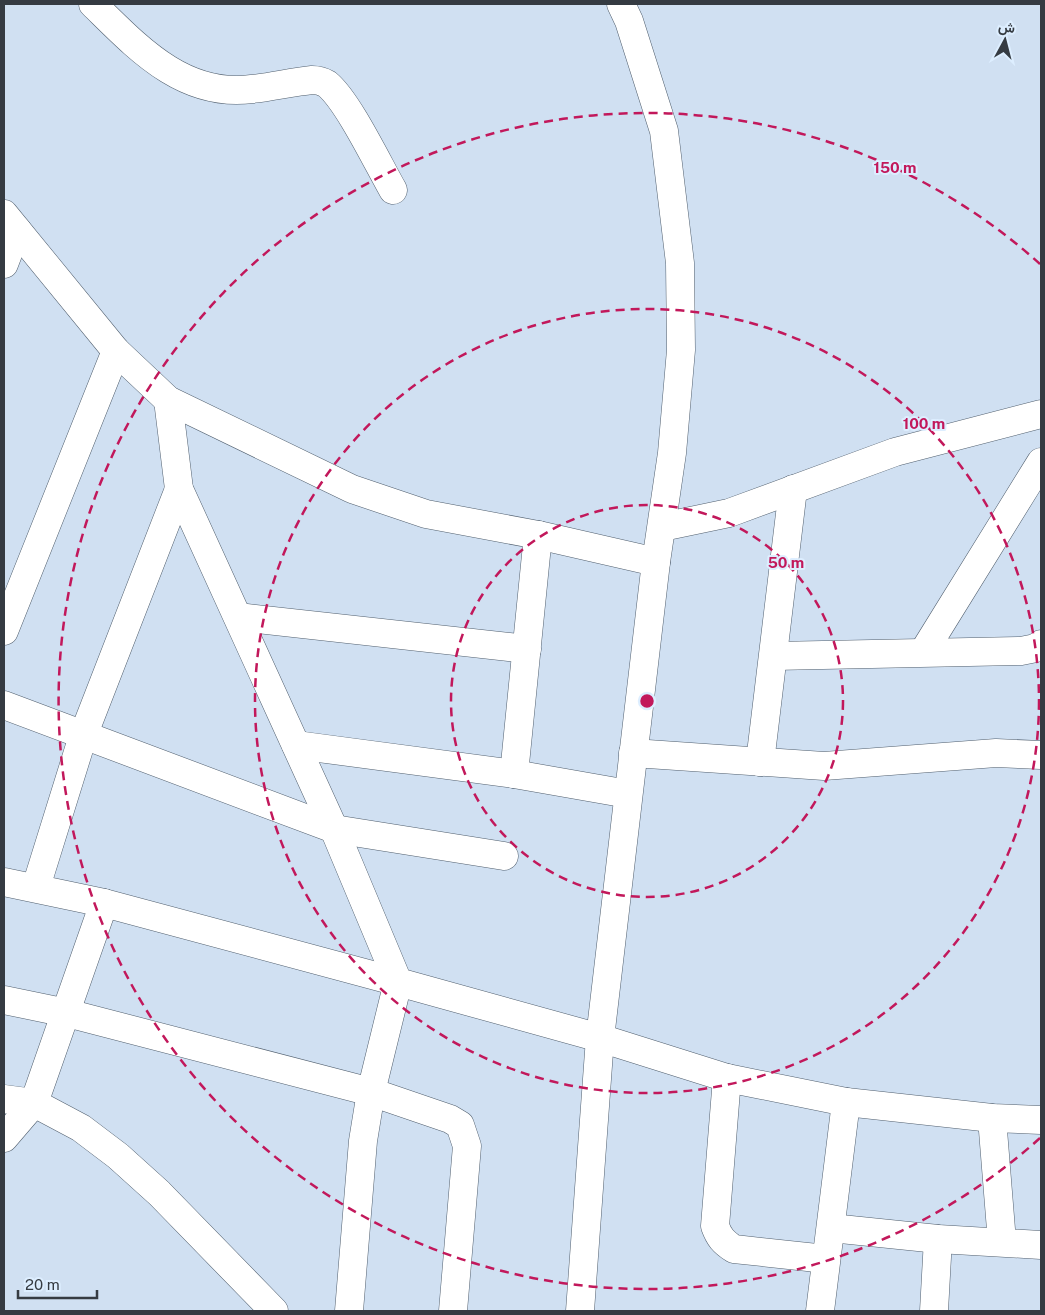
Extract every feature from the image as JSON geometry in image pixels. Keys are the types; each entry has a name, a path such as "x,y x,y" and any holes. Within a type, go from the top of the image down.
{"street":[{"path":"92,4 135,46 172,74 193,81 216,88 250,90 320,80 327,85 349,114 393,190"},
{"path":"580,1311 600,1038 656,562 672,453 681,350 680,263 664,131 629,21 621,4"},
{"path":"10,222 116,351 168,400 352,489 426,514 538,535 656,562"},
{"path":"4,264 10,222"},
{"path":"4,631 116,351"},
{"path":"168,400 179,489 334,828 398,982 371,1092 363,1141 349,1311"},
{"path":"662,527 729,513 895,452 1041,414"},
{"path":"924,651 1041,462"},
{"path":"36,887 83,736 179,489"},
{"path":"760,762 793,489"},
{"path":"514,774 538,535"},
{"path":"238,617 527,649"},
{"path":"774,656 924,651 1039,652"},
{"path":"4,705 334,828 504,856"},
{"path":"296,744 514,774 628,794"},
{"path":"633,753 824,766 996,754 1041,755"},
{"path":"4,882 36,887 104,903 398,982 600,1038 726,1078 846,1102 992,1118 1041,1120"},
{"path":"4,1138 34,1103 104,903"},
{"path":"4,1000 67,1013 371,1092 450,1119 460,1126 467,1146 453,1311"},
{"path":"726,1078 715,1226 722,1242 734,1249 826,1259"},
{"path":"4,1098 34,1103 80,1128 118,1156 159,1193 274,1311"},
{"path":"820,1311 846,1102"},
{"path":"992,1118 1002,1242"},
{"path":"831,1228 1041,1245"},
{"path":"934,1311 938,1238"}]}
